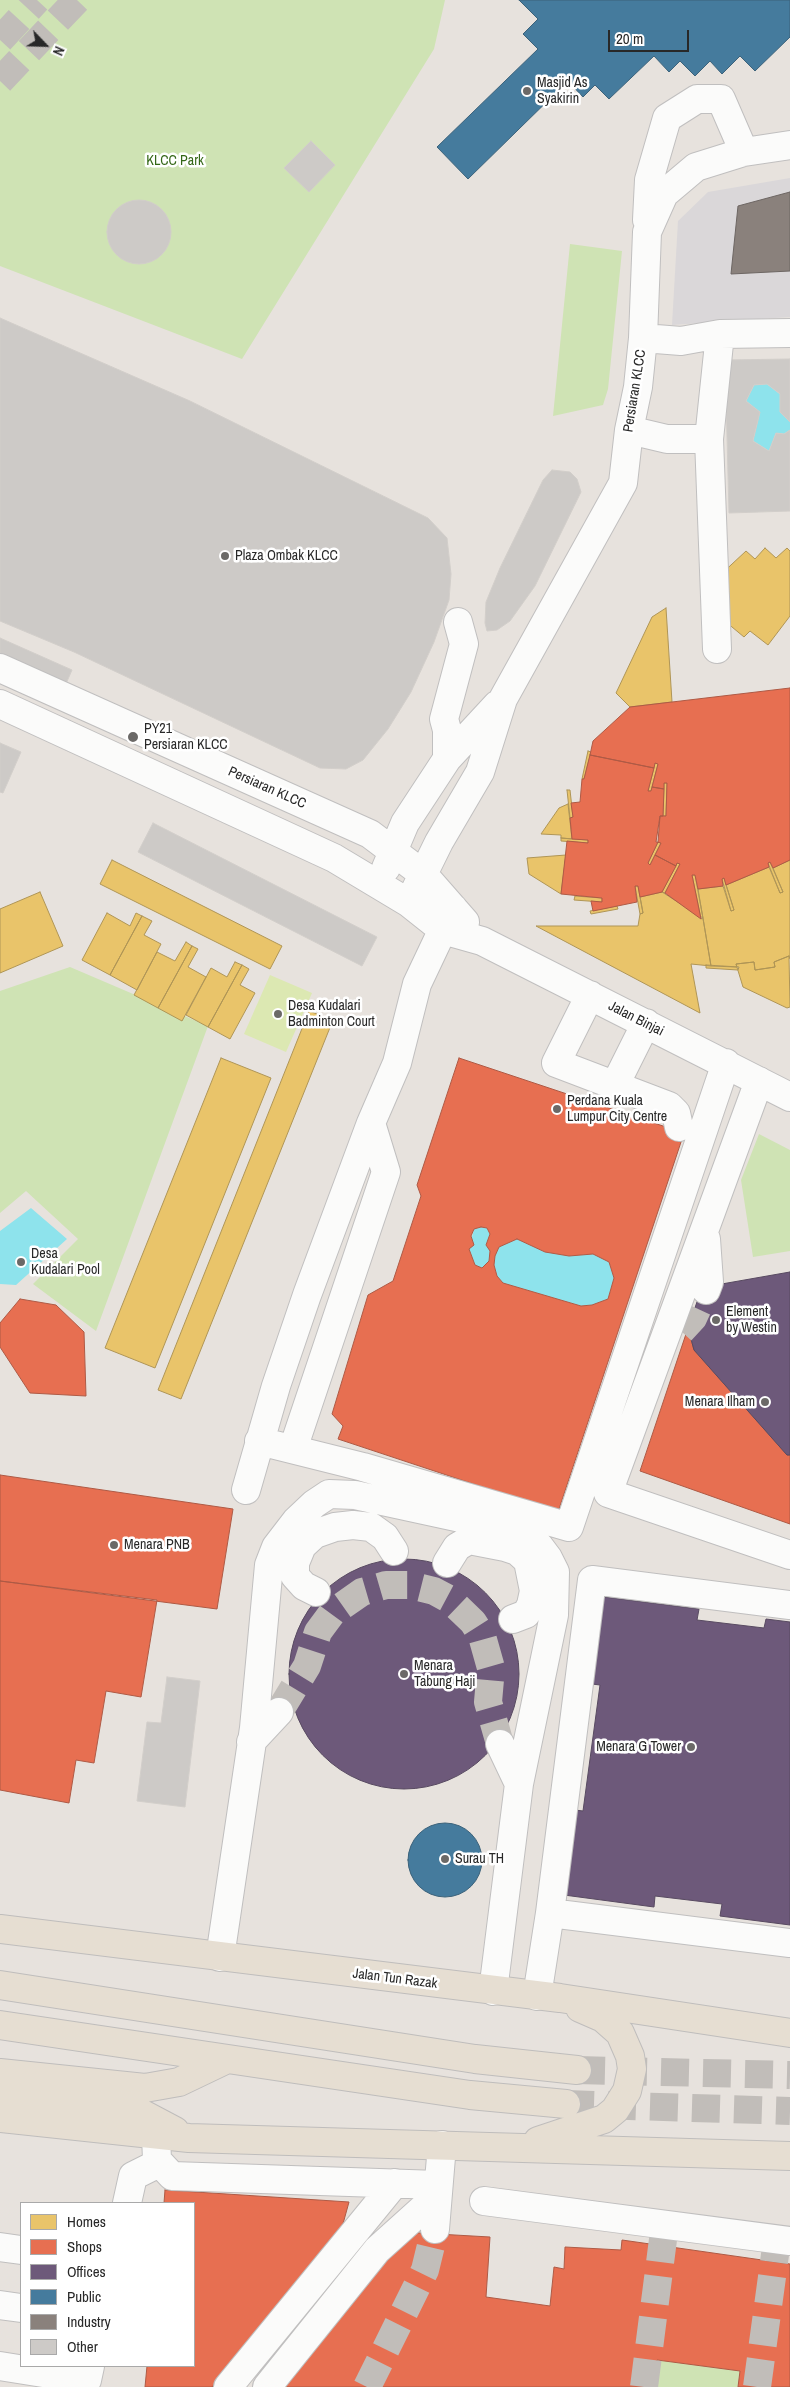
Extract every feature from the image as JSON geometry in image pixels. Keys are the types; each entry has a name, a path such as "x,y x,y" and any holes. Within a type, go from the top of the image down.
{"main road":[{"name":"Jalan Tun Razak","path":"0,1929 549,1997 790,2033"},
{"path":"0,1985 476,2059 577,2070"},
{"path":"517,2147 604,2118 615,2110 628,2091 630,2082 630,2056 620,2033 602,2018 549,1997"},
{"path":"0,2026 470,2095 566,2104"},
{"path":"0,2073 145,2088 179,2082 225,2060"},
{"path":"0,2096 141,2113 189,2138"},
{"path":"0,2118 189,2138 790,2156"}],"street":[{"path":"647,232 648,180 667,118 697,98 721,99 744,152"},
{"name":"Persiaran KLCC","path":"410,903 423,874 480,772 503,699 623,483 629,430 638,387 643,338 647,232 664,194 696,167 744,152 790,145"},
{"path":"643,338 681,341 720,334 790,333"},
{"path":"716,649 709,438 720,334"},
{"path":"629,430 668,439 709,438"},
{"path":"447,760 447,730 444,718 464,644 458,622"},
{"name":"Persiaran KLCC","path":"0,668 370,834 423,874 448,919"},
{"name":"Persiaran KLCC","path":"379,883 405,823 447,760 503,699"},
{"path":"0,704 334,858 410,903 448,919 417,984 397,1063 371,1123 307,1295 259,1441 246,1490"},
{"name":"Jalan Binjai","path":"448,919 482,942 726,1063 790,1097"},
{"path":"590,995 556,1063 616,1085 674,1110 679,1127"},
{"path":"616,1085 646,1023"},
{"path":"259,1441 465,1490 569,1527 666,1217 726,1063"},
{"path":"759,1081 659,1354 647,1407 608,1493 790,1555"},
{"path":"293,1449 349,1277 386,1172 371,1123"},
{"path":"705,1228 709,1282 706,1290"},
{"path":"307,1295 349,1277"},
{"path":"659,1354 682,1331"},
{"path":"220,1956 252,1742 269,1565 276,1547 296,1521 314,1504 329,1494 354,1495 507,1528 539,1546 555,1572 554,1614 519,1784 493,1991"},
{"path":"316,1592 304,1586 295,1576 295,1563 302,1546 315,1534 336,1527 353,1525 371,1527 386,1537 394,1551"},
{"path":"447,1563 457,1547 469,1540 505,1546 517,1551 528,1561 533,1574 534,1591 531,1605 526,1614 512,1619"},
{"path":"549,1997 550,1913 591,1632 592,1580 790,1605"},
{"path":"252,1742 279,1712"},
{"path":"500,1744 519,1784"},
{"path":"550,1913 790,1943"},
{"path":"156,2135 157,2160 172,2176 396,2183 438,2191"},
{"path":"435,2229 442,2145"},
{"path":"127,2202 133,2176 159,2163"},
{"path":"228,2387 396,2183"},
{"path":"267,2387 377,2250 438,2191"},
{"path":"484,2201 790,2241"},
{"path":"0,2247 20,2250"},
{"path":"0,2305 20,2308"},
{"path":"0,2366 87,2380 90,2367"}],"shaded area":[{"path":"790,178 790,317 672,325 678,221 708,192"}],"green space":[{"name":"KLCC Park","path":"0,0 445,0 434,49 242,359 0,266"},
{"path":"570,244 622,251 608,389 603,405 553,416"},
{"path":"70,967 208,1026 96,1331 33,1284 78,1239 26,1191 0,1213 0,991"},
{"name":"Desa Kudalari Badminton Court","path":"270,975 312,993 286,1052 244,1034"},
{"path":"759,1134 790,1150 790,1251 753,1257 741,1180"},
{"path":"657,2360 740,2371 738,2387 653,2387"}],"water":[{"path":"767,384 780,394 780,412 790,422 790,430 784,434 776,433 769,451 753,441 759,412 746,401 754,385"},
{"name":"Desa Kudalari Pool","path":"31,1208 67,1239 16,1285 0,1284 0,1231"},
{"path":"487,1228 490,1234 486,1245 490,1251 489,1261 482,1268 475,1265 469,1249 474,1229"},
{"path":"517,1239 545,1252 569,1256 593,1254 609,1262 614,1278 608,1299 592,1305 581,1306 503,1283 497,1276 494,1265 495,1256 499,1247"}],"building: Homes":[{"path":"765,548 776,558 787,548 790,551 790,616 768,645 750,631 744,637 720,617 717,578 746,551 755,559"},
{"path":"666,608 672,702 630,707 616,693 652,617"},
{"path":"588,751 591,752 584,779 582,779"},
{"path":"655,763 658,764 651,791 648,791"},
{"path":"664,783 667,783 666,816 663,816"},
{"path":"567,790 570,790 573,817 570,818"},
{"path":"568,804 572,839 561,838 561,835 541,834 559,808"},
{"path":"561,838 588,840 588,843 561,841"},
{"path":"658,842 661,843 650,865 648,863"},
{"path":"566,855 561,894 529,874 527,858"},
{"path":"112,860 282,946 270,969 100,884"},
{"path":"790,860 790,959 789,956 774,962 775,967 755,970 754,962 736,964 737,967 711,966 698,889 723,886 731,911 734,910 726,885 769,867 780,893 783,892 773,868"},
{"path":"770,862 783,892 780,893 768,863"},
{"path":"677,863 680,864 665,893 662,892"},
{"path":"692,875 695,875 703,918 701,919"},
{"path":"724,878 734,910 731,911 722,879"},
{"path":"635,886 638,886 643,913 640,914"},
{"path":"40,892 63,946 0,973 0,909"},
{"path":"662,892 703,918 711,966 691,964 700,1013 536,926 638,926 640,914 643,913 640,897"},
{"path":"575,896 602,898 602,902 574,900"},
{"path":"617,906 618,909 591,914 590,911"},
{"path":"107,913 130,926 136,913 142,916 110,975 82,960"},
{"path":"142,916 152,921 144,935 161,944 137,990 110,975"},
{"path":"186,942 192,946 158,1008 134,995 157,952 175,961"},
{"path":"192,946 198,949 188,967 206,977 182,1021 158,1008"},
{"path":"789,956 790,1007 787,1008 743,987 736,964 754,962 755,970 775,967 774,962"},
{"path":"235,962 242,965 208,1027 186,1015 211,968 227,977"},
{"path":"242,965 249,969 240,985 255,993 230,1039 208,1027"},
{"path":"706,965 739,967 738,970 706,968"},
{"path":"309,1011 333,1020 181,1399 158,1390"},
{"path":"221,1058 271,1078 155,1368 105,1348"}],"building: Shops":[{"path":"790,688 790,860 773,868 770,862 768,863 769,867 726,885 724,878 722,879 723,886 698,889 695,875 692,875 701,919 665,893 680,864 677,863 676,866 655,855 661,843 656,842 660,816 666,816 667,783 664,783 664,789 652,787 658,764 655,763 654,768 590,755 593,741 630,707"},
{"path":"590,755 654,768 648,791 651,791 652,787 664,789 663,816 660,816 658,842 648,863 650,865 655,855 676,866 662,892 640,897 638,886 635,886 637,902 593,911 591,901 602,902 602,898 561,894 567,841 588,843 588,840 572,839 570,818 573,817 571,803 580,802 582,779 584,779"},
{"path":"459,1058 684,1133 558,1512 338,1439 343,1426 332,1414 368,1295 393,1281 421,1196 417,1185","holes":["487,1228 490,1234 486,1245 490,1251 489,1261 482,1268 475,1265 469,1249 474,1245 471,1236 474,1229","517,1239 545,1252 569,1256 593,1254 609,1262 614,1278 608,1299 592,1305 581,1306 503,1283 497,1276 494,1265 495,1256 499,1247"]},
{"path":"20,1299 56,1305 84,1332 86,1396 30,1393 0,1347 0,1323"},
{"path":"688,1328 694,1350 787,1455 790,1455 790,1524 640,1471"},
{"name":"Menara PNB","path":"0,1475 233,1509 217,1609 0,1581"},
{"path":"0,1581 157,1600 141,1697 106,1691 94,1763 76,1760 69,1803 0,1790"},
{"path":"165,2190 349,2202 341,2231 212,2387 145,2387 147,2367 195,2367 195,2202 164,2202"},
{"path":"402,2232 490,2237 486,2297 550,2306 554,2267 564,2269 565,2247 621,2250 622,2240 790,2264 790,2387 738,2387 740,2371 657,2360 653,2387 273,2387"}],"building: Offices":[{"name":"Menara Ilham","path":"790,1272 790,1455 787,1455 694,1350 688,1328 698,1299 716,1285"},
{"name":"Menara Tabung Haji","path":"393,1559 415,1559 448,1567 468,1578 486,1592 500,1610 511,1630 517,1651 519,1674 517,1697 511,1718 500,1738 486,1756 468,1770 448,1781 415,1789 393,1789 360,1781 340,1770 322,1756 308,1738 297,1718 289,1685 289,1663 297,1630 308,1610 322,1592 340,1578 360,1567"},
{"name":"Menara G Tower","path":"604,1597 699,1609 697,1620 764,1628 766,1619 790,1622 790,1925 720,1916 722,1904 655,1896 654,1907 564,1895 575,1810 583,1811 600,1685 592,1684"}],"building: Public":[{"name":"Masjid As Syakirin","path":"519,0 790,0 790,37 755,71 740,56 722,74 710,61 695,76 680,61 669,72 654,56 609,99 595,85 583,97 568,81 468,179 437,147 538,49 523,34 538,19"},
{"name":"Surau TH","path":"438,1823 452,1823 466,1829 476,1839 482,1853 482,1867 476,1881 466,1891 452,1897 438,1897 424,1891 414,1881 408,1867 408,1853 414,1839 424,1829"}],"building: Industry":[{"path":"790,192 790,271 731,274 738,206"}],"building: Other":[{"path":"311,141 335,165 309,192 284,168"},
{"path":"133,200 145,200 162,209 169,220 171,232 169,244 162,255 145,264 133,264 121,259 112,250 107,238 107,226 112,214 121,205"},
{"name":"Plaza Ombak KLCC","path":"0,318 190,401 428,518 447,538 451,574 449,600 434,642 411,692 388,729 363,760 346,769 320,768 74,652 0,621"},
{"path":"790,359 790,422 780,412 780,394 767,384 754,385 746,401 760,412 753,441 769,451 776,433 784,434 790,430 790,511 729,513 725,360"},
{"path":"552,470 570,472 577,479 581,492 535,586 510,621 497,630 487,631 485,623 486,602 500,568 543,480"},
{"path":"0,638 72,670 65,686 0,657"},
{"path":"0,743 21,752 3,793 0,792"},
{"path":"153,823 377,937 362,966 138,852"},
{"path":"167,1677 200,1681 185,1807 137,1801 147,1722 161,1723"}],"tunnel":[{"path":"0,40 37,0"},
{"path":"0,81 77,0"},
{"path":"681,1331 693,1318 706,1290"},
{"path":"279,1712 307,1666 318,1632 332,1613 362,1592 386,1585 410,1585 434,1591 449,1599 473,1622 482,1636 491,1668 488,1702 500,1744"},
{"path":"577,2070 790,2075"},
{"path":"566,2104 790,2111"},
{"path":"644,2387 665,2224"},
{"path":"367,2387 425,2270 435,2229"},
{"path":"757,2387 777,2240"}],"place":[{"name":"Masjid As Syakirin","path":"527,91"},
{"name":"Plaza Ombak KLCC","path":"225,556"},
{"name":"PY21 Persiaran KLCC","path":"133,737"},
{"name":"Desa Kudalari Badminton Court","path":"278,1014"},
{"name":"Perdana Kuala Lumpur City Centre","path":"557,1109"},
{"name":"Desa Kudalari Pool","path":"21,1262"},
{"name":"Element by Westin","path":"716,1320"},
{"name":"Menara Ilham","path":"765,1402"},
{"name":"Menara PNB","path":"114,1545"},
{"name":"Menara Tabung Haji","path":"404,1674"},
{"name":"Menara G Tower","path":"691,1747"},
{"name":"Surau TH","path":"445,1859"}]}
